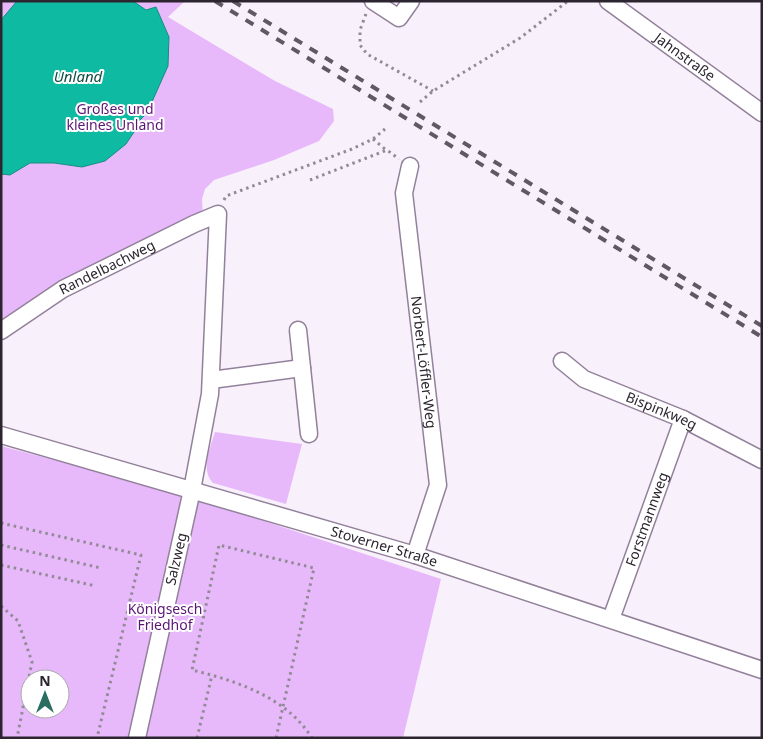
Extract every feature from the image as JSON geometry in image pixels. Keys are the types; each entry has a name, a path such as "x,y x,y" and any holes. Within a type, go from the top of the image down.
{"street":[{"path":"371,5 399,18 411,1"},
{"name":"Jahnstraße","path":"608,1 762,113"},
{"name":"Norbert-Löffler-Weg","path":"410,166 404,193 438,485 416,555"},
{"name":"Randelbachweg","path":"1,331 62,289 218,214"},
{"name":"Salzweg","path":"137,738 192,490 210,394 218,214"},
{"path":"298,330 310,434"},
{"name":"Bispinkweg","path":"562,361 584,379 683,419 762,460"},
{"path":"211,380 302,368"},
{"name":"Forstmannweg","path":"611,619 683,419"},
{"name":"Stoverner Straße","path":"1,435 416,555 762,670"}],"path":[{"path":"420,102 433,91 520,38 568,1"},
{"path":"371,5 360,30 360,45 367,54 433,91"},
{"path":"218,214 226,196 352,149 373,139 385,129"},
{"path":"373,139 410,166"},
{"path":"310,180 386,150"},
{"path":"1,523 141,554 97,738"},
{"path":"1,545 101,568"},
{"path":"276,738 283,706 314,568 219,545 192,670 212,675 268,696 283,706 306,728 312,738"},
{"path":"1,564 96,586"},
{"path":"1,606 18,620 32,662 17,738"},
{"path":"197,738 212,675"}],"green space":[{"name":"Großes und kleines Unland","path":"1,1 185,1 168,17 275,81 333,109 334,121 319,141 274,160 214,180 205,189 202,199 203,219 1,328"},
{"path":"215,432 302,444 286,504 213,483 207,472 207,459"},
{"name":"Königsesch Friedhof","path":"1,446 182,494 441,579 403,738 1,738"}],"water":[{"name":"Unland","path":"17,1 133,1 146,10 156,7 169,37 168,66 147,113 138,122 136,129 126,144 105,161 82,167 54,163 30,163 10,175 1,174 1,20"}],"railway":[{"path":"215,1 762,337"},
{"path":"233,1 762,326"}]}
